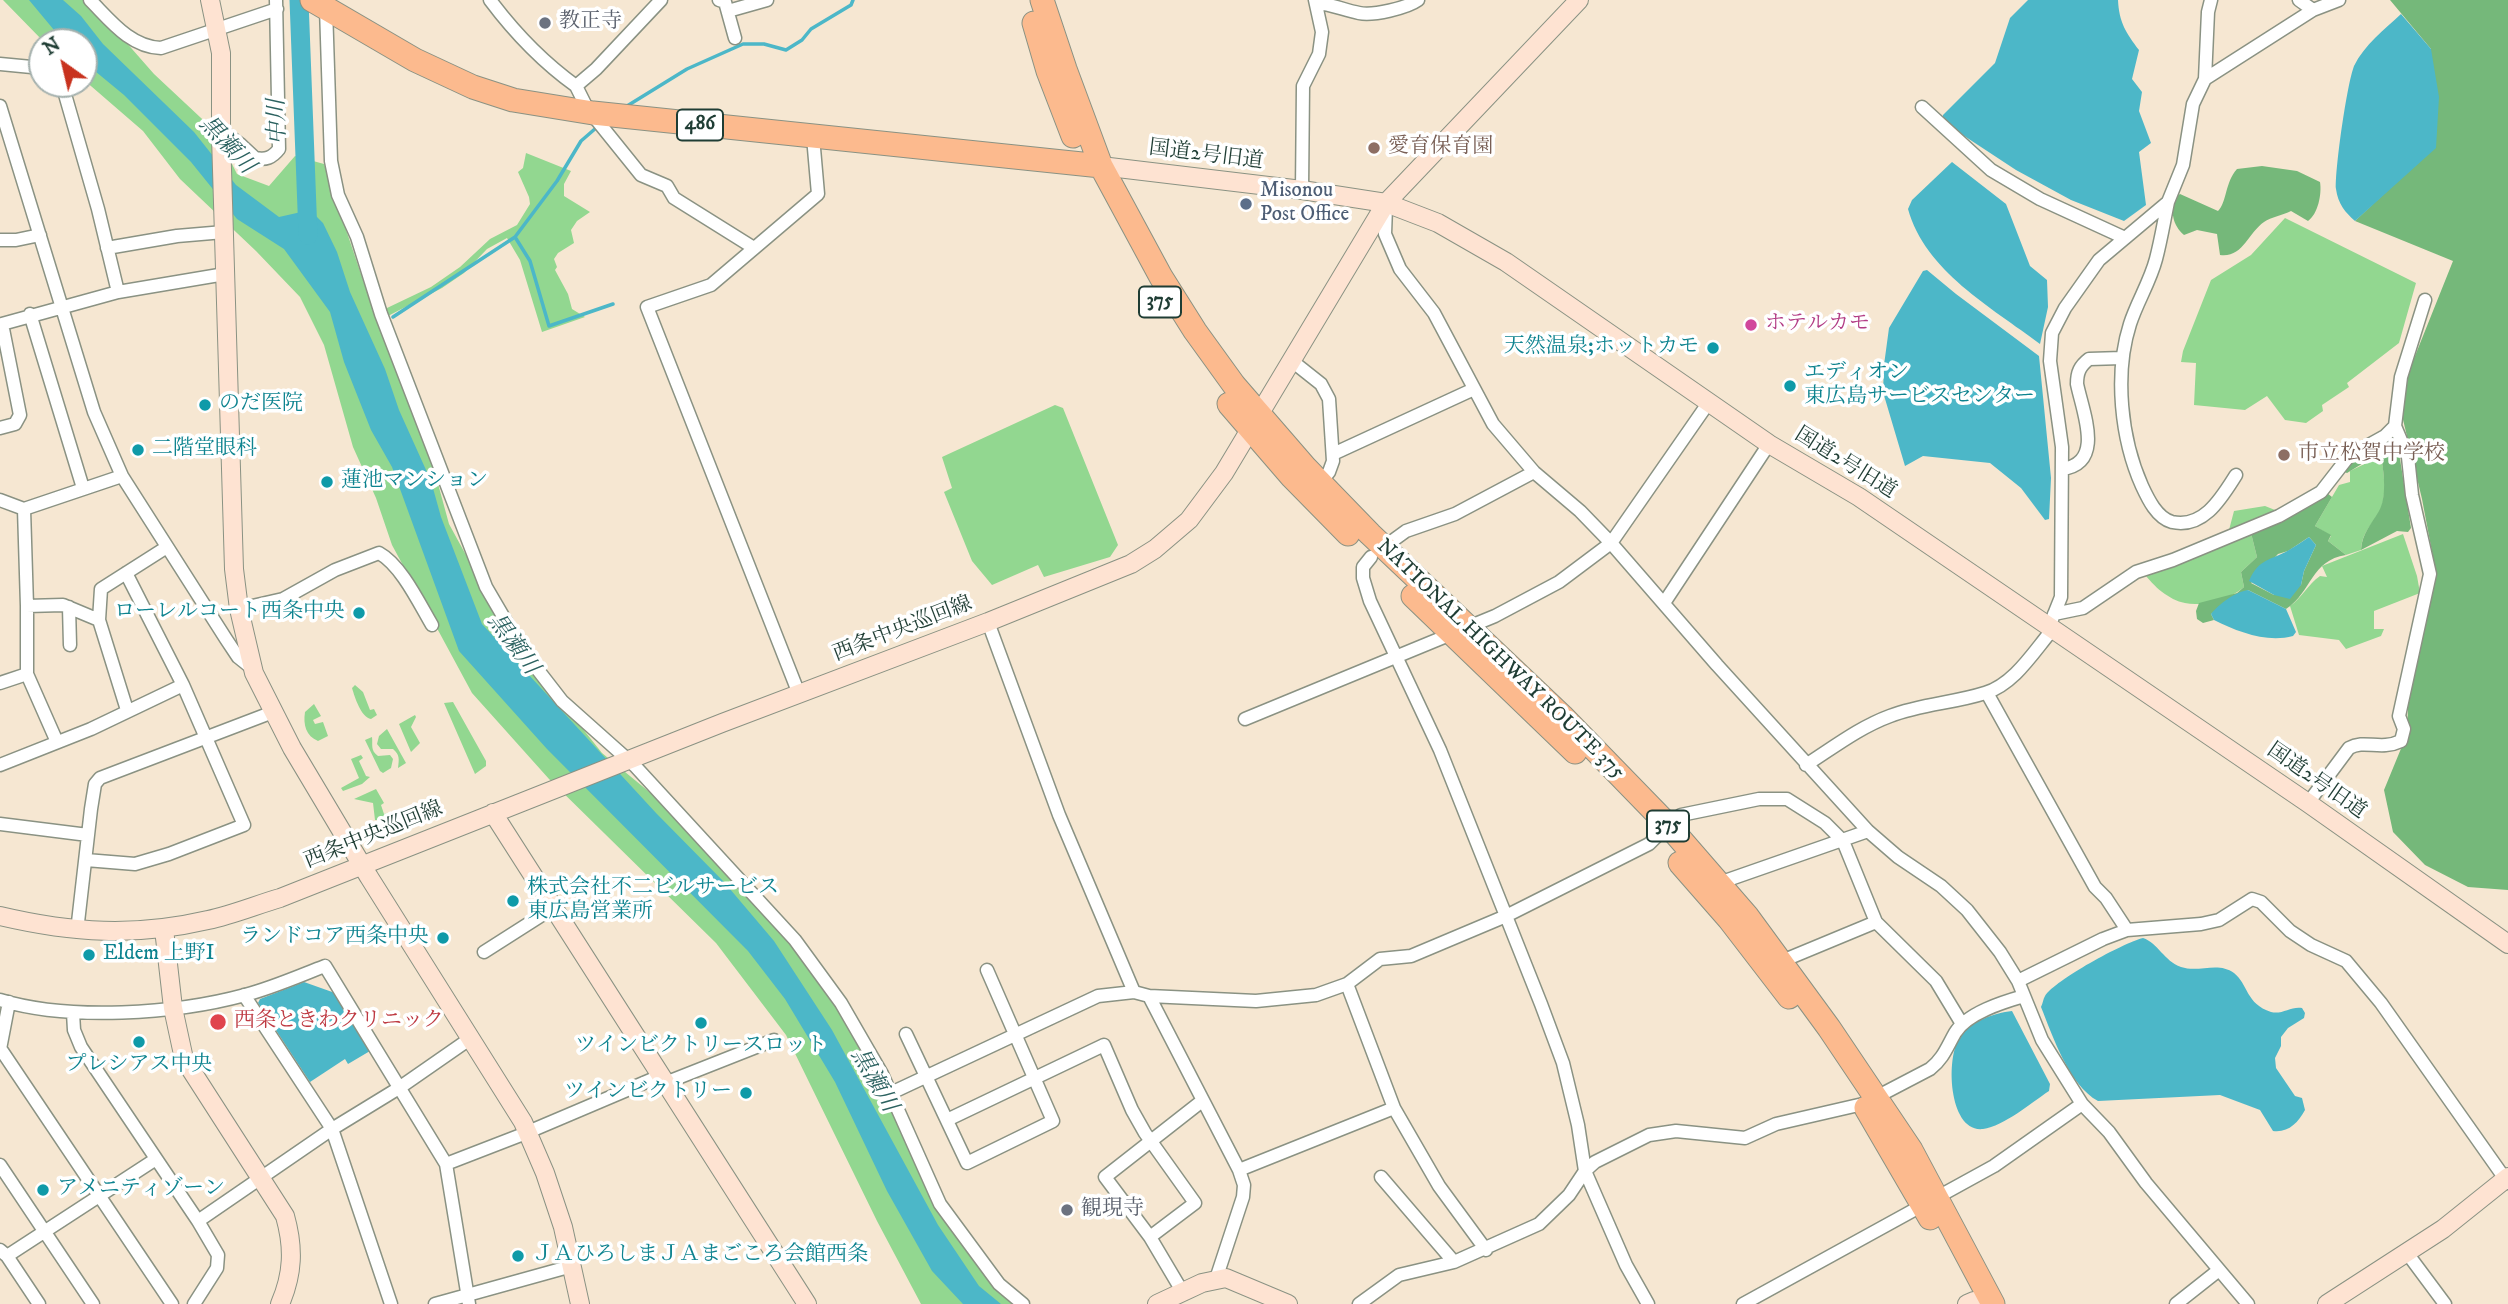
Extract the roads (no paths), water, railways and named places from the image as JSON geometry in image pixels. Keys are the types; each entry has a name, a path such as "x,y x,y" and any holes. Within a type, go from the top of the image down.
{"highway":[{"name":"NATIONAL HIGHWAY ROUTE 375","path":"1028,0 1048,71 1092,165 1254,423 1292,477 1378,552 1461,630 1553,729 1719,883 1782,961 1870,1100 1930,1201 1978,1303"},
{"name":"NATIONAL HIGHWAY ROUTE 375","path":"1042,0 1092,165"},
{"name":"486","path":"321,3 415,60 473,87 513,100 593,114 1092,165"},
{"name":"NATIONAL HIGHWAY ROUTE 375","path":"1254,423 1320,483 1378,552"},
{"name":"NATIONAL HIGHWAY ROUTE 375","path":"1662,831 1870,1100"}],"street":[{"path":"89,0 124,34 147,48 161,48 276,5 279,149 274,156 267,159 255,158 221,133"},
{"path":"210,0 222,65 221,133 234,569 239,609 253,670 292,748 527,1132 545,1172 563,1227 580,1304"},
{"path":"490,0 513,28 562,76 576,86 593,114 641,175 667,186 674,198 754,248"},
{"path":"576,86 661,0"},
{"path":"719,0 725,2 735,38"},
{"path":"728,11 767,0"},
{"path":"1302,190 1303,86 1320,54 1322,32 1315,1 1363,14 1409,6 1418,0"},
{"name":"西条中央巡回線","path":"0,916 77,931 116,932 164,929 211,920 280,898 628,760 989,622 1131,564 1164,542 1189,520 1204,502 1386,203 1578,0"},
{"path":"2211,0 2205,79 2193,104 2182,165 2168,202 2155,262 2130,325 2122,358 2123,408 2134,468 2157,512 2170,522 2184,522 2202,517 2215,506 2236,475"},
{"path":"2300,0 2313,10"},
{"path":"2205,79 2313,10 2339,0"},
{"path":"321,3 331,161 338,195 357,237 381,314 486,587 524,652 562,701 628,760 796,940 841,1003 891,1093 940,1203 999,1284 1023,1304"},
{"path":"0,64 28,67"},
{"path":"66,98 118,292"},
{"path":"0,106 94,412 122,476 226,639 253,670"},
{"path":"1923,107 1991,170 2040,199 2125,238"},
{"path":"799,694 647,307 711,285 818,194 813,137"},
{"name":"国道2号旧道","path":"1092,165 1302,190 1386,203 1438,223 1506,262 1769,444 1859,497 2052,620 2508,944"},
{"path":"1806,765 1871,723 1893,714 1932,703 1987,693 2014,676 2048,635 2061,597 2062,447 2050,361 2052,333 2099,260 2168,202"},
{"path":"1386,203 1385,234 1400,269 1434,313 1493,424 1534,472 1580,511 1611,544 1806,765 1868,831 1898,858 1941,886 1967,910 2000,952 2018,981 2042,1040 2082,1104 2109,1132 2146,1184 2248,1304"},
{"path":"107,248 177,236 225,232"},
{"path":"0,240 40,235"},
{"path":"0,428 15,424 20,415 1,322 70,307 118,292 225,274"},
{"path":"2308,803 2349,748 2357,744 2384,747 2392,745 2401,741 2404,729 2399,716 2430,574 2413,495 2408,457 2395,426 2401,377 2425,300"},
{"path":"30,314 83,488"},
{"path":"2062,469 2081,463 2087,453 2088,439 2077,384 2077,374 2081,366 2088,359 2099,356 2122,358"},
{"path":"1292,361 1321,384 1326,392 1333,454 1329,472 1320,483"},
{"path":"1333,454 1474,389"},
{"path":"1245,719 1461,630 1559,582 1611,544 1709,402"},
{"path":"2052,620 2083,608 2136,572 2173,560 2279,516 2321,492 2348,456 2385,436 2395,426"},
{"path":"1664,603 1769,444"},
{"path":"1534,472 1455,514 1406,531 1363,567 1363,578 1370,601 1440,750 1563,1063 1578,1125 1585,1171 1626,1265 1648,1304"},
{"path":"0,500 24,509 122,476"},
{"path":"24,509 27,674 57,742"},
{"path":"127,710 99,620 101,589 167,547"},
{"path":"239,609 283,599 335,570 379,552 388,557 396,567 432,625"},
{"path":"86,860 135,864 244,825 183,685 126,573"},
{"path":"27,606 63,605 99,620"},
{"path":"69,607 70,645"},
{"path":"989,622 1059,815 1134,992"},
{"path":"0,683 27,674"},
{"path":"0,765 91,729 183,685"},
{"path":"1987,693 2095,887 2106,898 2127,930"},
{"path":"77,931 95,784 100,778 273,712"},
{"path":"891,1093 1098,996 1134,992 1149,996 1255,1001 1316,995 1347,984 1380,959 1411,956 1506,916 1649,844 1681,815 1759,799 1787,799 1825,823 1843,841 1877,922 1936,982 1962,1024"},
{"path":"493,813 807,1304"},
{"path":"0,824 88,835"},
{"path":"1719,883 1868,831"},
{"path":"2018,981 2127,930 2219,920 2252,899 2261,902 2290,930 2311,945 2346,961 2381,1003 2507,1180 2443,1229 2327,1304"},
{"path":"484,952 553,908"},
{"path":"1782,961 1877,922"},
{"path":"164,929 173,1008 181,1049 188,1068 285,1216 292,1264 280,1304"},
{"path":"172,1304 0,1048 4,1001 73,1013 173,1008 244,995 326,966 446,1164 469,1299"},
{"path":"906,1034 967,1163 1053,1121 987,970"},
{"path":"1347,984 1394,1108 1439,1186 1486,1250"},
{"path":"244,995 332,1129 391,1304"},
{"path":"1149,996 1239,1170 1244,1185 1243,1197 1216,1279"},
{"path":"1359,1304 1399,1275 1454,1262 1486,1250 1539,1224 1569,1195 1595,1161 1648,1135 1676,1131 1745,1138 1776,1124 1870,1100 1939,1062 1962,1024 2001,1002 2024,996"},
{"path":"73,1013 74,1030 81,1046 218,1255 217,1268 194,1304"},
{"path":"198,1221 471,1038"},
{"path":"446,1164 663,1079 774,1040"},
{"path":"947,1120 1104,1045 1132,1110 1195,1203 1150,1237"},
{"path":"1182,1291 1150,1237 1105,1177 1202,1101"},
{"path":"1743,1304 1994,1166 2082,1104"},
{"path":"1239,1170 1394,1108"},
{"path":"39,1304 4,1253 44,1232 156,1159"},
{"path":"0,1165 93,1304"},
{"path":"1381,1177 1454,1262"},
{"path":"2407,1253 2445,1304"},
{"path":"435,1304 469,1299 572,1266"},
{"path":"2176,1304 2219,1270"},
{"path":"1157,1304 1182,1291 1226,1278 1288,1304"}],"water":[{"path":"29,0 63,0 90,28 52,28"},
{"path":"2028,0 2118,0 2124,27 2139,50 2132,79 2142,92 2139,111 2151,143 2139,152 2146,205 2124,221 2071,200 2016,170 1943,122 1943,115 1995,63 2010,18"},
{"path":"2401,14 2431,49 2439,97 2436,148 2355,221 2342,207 2336,189 2339,146 2351,76 2363,51"},
{"path":"98,38 194,132 236,185 279,217 310,210 323,223 337,252 350,292 385,369 399,410 431,481 441,517 482,624 656,813 724,882 774,941 832,1030 938,1225 979,1286 1001,1304 963,1304 932,1271 887,1191 835,1082 785,999 748,951 547,749 459,651 392,467 371,430 344,362 330,312 284,249 237,219 191,162 124,95 98,74"},
{"path":"1952,162 2006,204 2030,266 2047,280 2048,307 2040,344 1962,286 1929,251 1917,231 1908,209 1912,200"},
{"path":"1927,270 2039,356 2051,478 2049,519 2045,520 2021,488 1990,463 1923,456 1905,466 1883,392 1884,365 1889,328 1923,271"},
{"path":"2309,537 2316,545 2304,571 2301,585 2290,599 2274,595 2249,581 2261,564"},
{"path":"2248,590 2286,609 2296,632 2293,636 2273,638 2253,635 2214,620 2211,614 2218,606"},
{"path":"2143,938 2181,967 2215,967 2234,973 2252,999 2271,1012 2302,1008 2304,1018 2288,1028 2281,1037 2281,1046 2275,1058 2276,1068 2295,1096 2302,1098 2305,1110 2292,1126 2273,1131 2260,1110 2220,1095 2098,1101 2079,1084 2063,1059 2041,1007 2044,997 2075,972 2106,954"},
{"path":"304,982 335,993 370,1051 348,1064 345,1059 310,1082 258,1003 260,999"},
{"path":"2012,1011 2050,1084 2049,1091 2000,1123 1983,1129 1972,1127 1963,1119 1953,1092 1952,1061 1955,1047 1965,1031 1977,1022"}],"waterway":[{"name":"中川","path":"299,0 308,235"},
{"path":"627,106 687,69 743,44 764,44 786,50 802,40 811,29 851,5 853,0"},
{"path":"393,317 515,237 557,181 581,141 596,128"},
{"path":"515,237 530,261 549,326 613,304"}],"place":[{"name":"教正寺","path":"545,23"},
{"name":"愛育保育園","path":"1374,148"},
{"name":"Misonou Post Office","path":"1246,204"},
{"name":"ホテルカモ","path":"1751,325"},
{"name":"天然温泉;ホットカモ","path":"1713,348"},
{"name":"エディオン 東広島サービスセンター","path":"1790,386"},
{"name":"のだ医院","path":"205,405"},
{"name":"二階堂眼科","path":"138,450"},
{"name":"市立松賀中学校","path":"2284,455"},
{"name":"蓮池マンション","path":"327,482"},
{"name":"ローレルコート西条中央","path":"359,613"},
{"name":"株式会社不二ビルサービス 東広島営業所","path":"513,901"},
{"name":"ランドコア西条中央","path":"443,938"},
{"name":"Eldem 上野I","path":"89,955"},
{"name":"西条ときわクリニック","path":"218,1022"},
{"name":"ツインビクトリースロット","path":"701,1023"},
{"name":"プレシアス中央","path":"139,1042"},
{"name":"ツインビクトリー","path":"746,1093"},
{"name":"アメニティゾーン","path":"43,1190"},
{"name":"観現寺","path":"1067,1210"},
{"name":"ＪＡひろしまＪＡまごころ会館西条","path":"518,1256"}],"water label":[{"name":"黒瀬川","path":"226,146"},
{"name":"黒瀬川","path":"512,645"},
{"name":"黒瀬川","path":"873,1081"}]}
